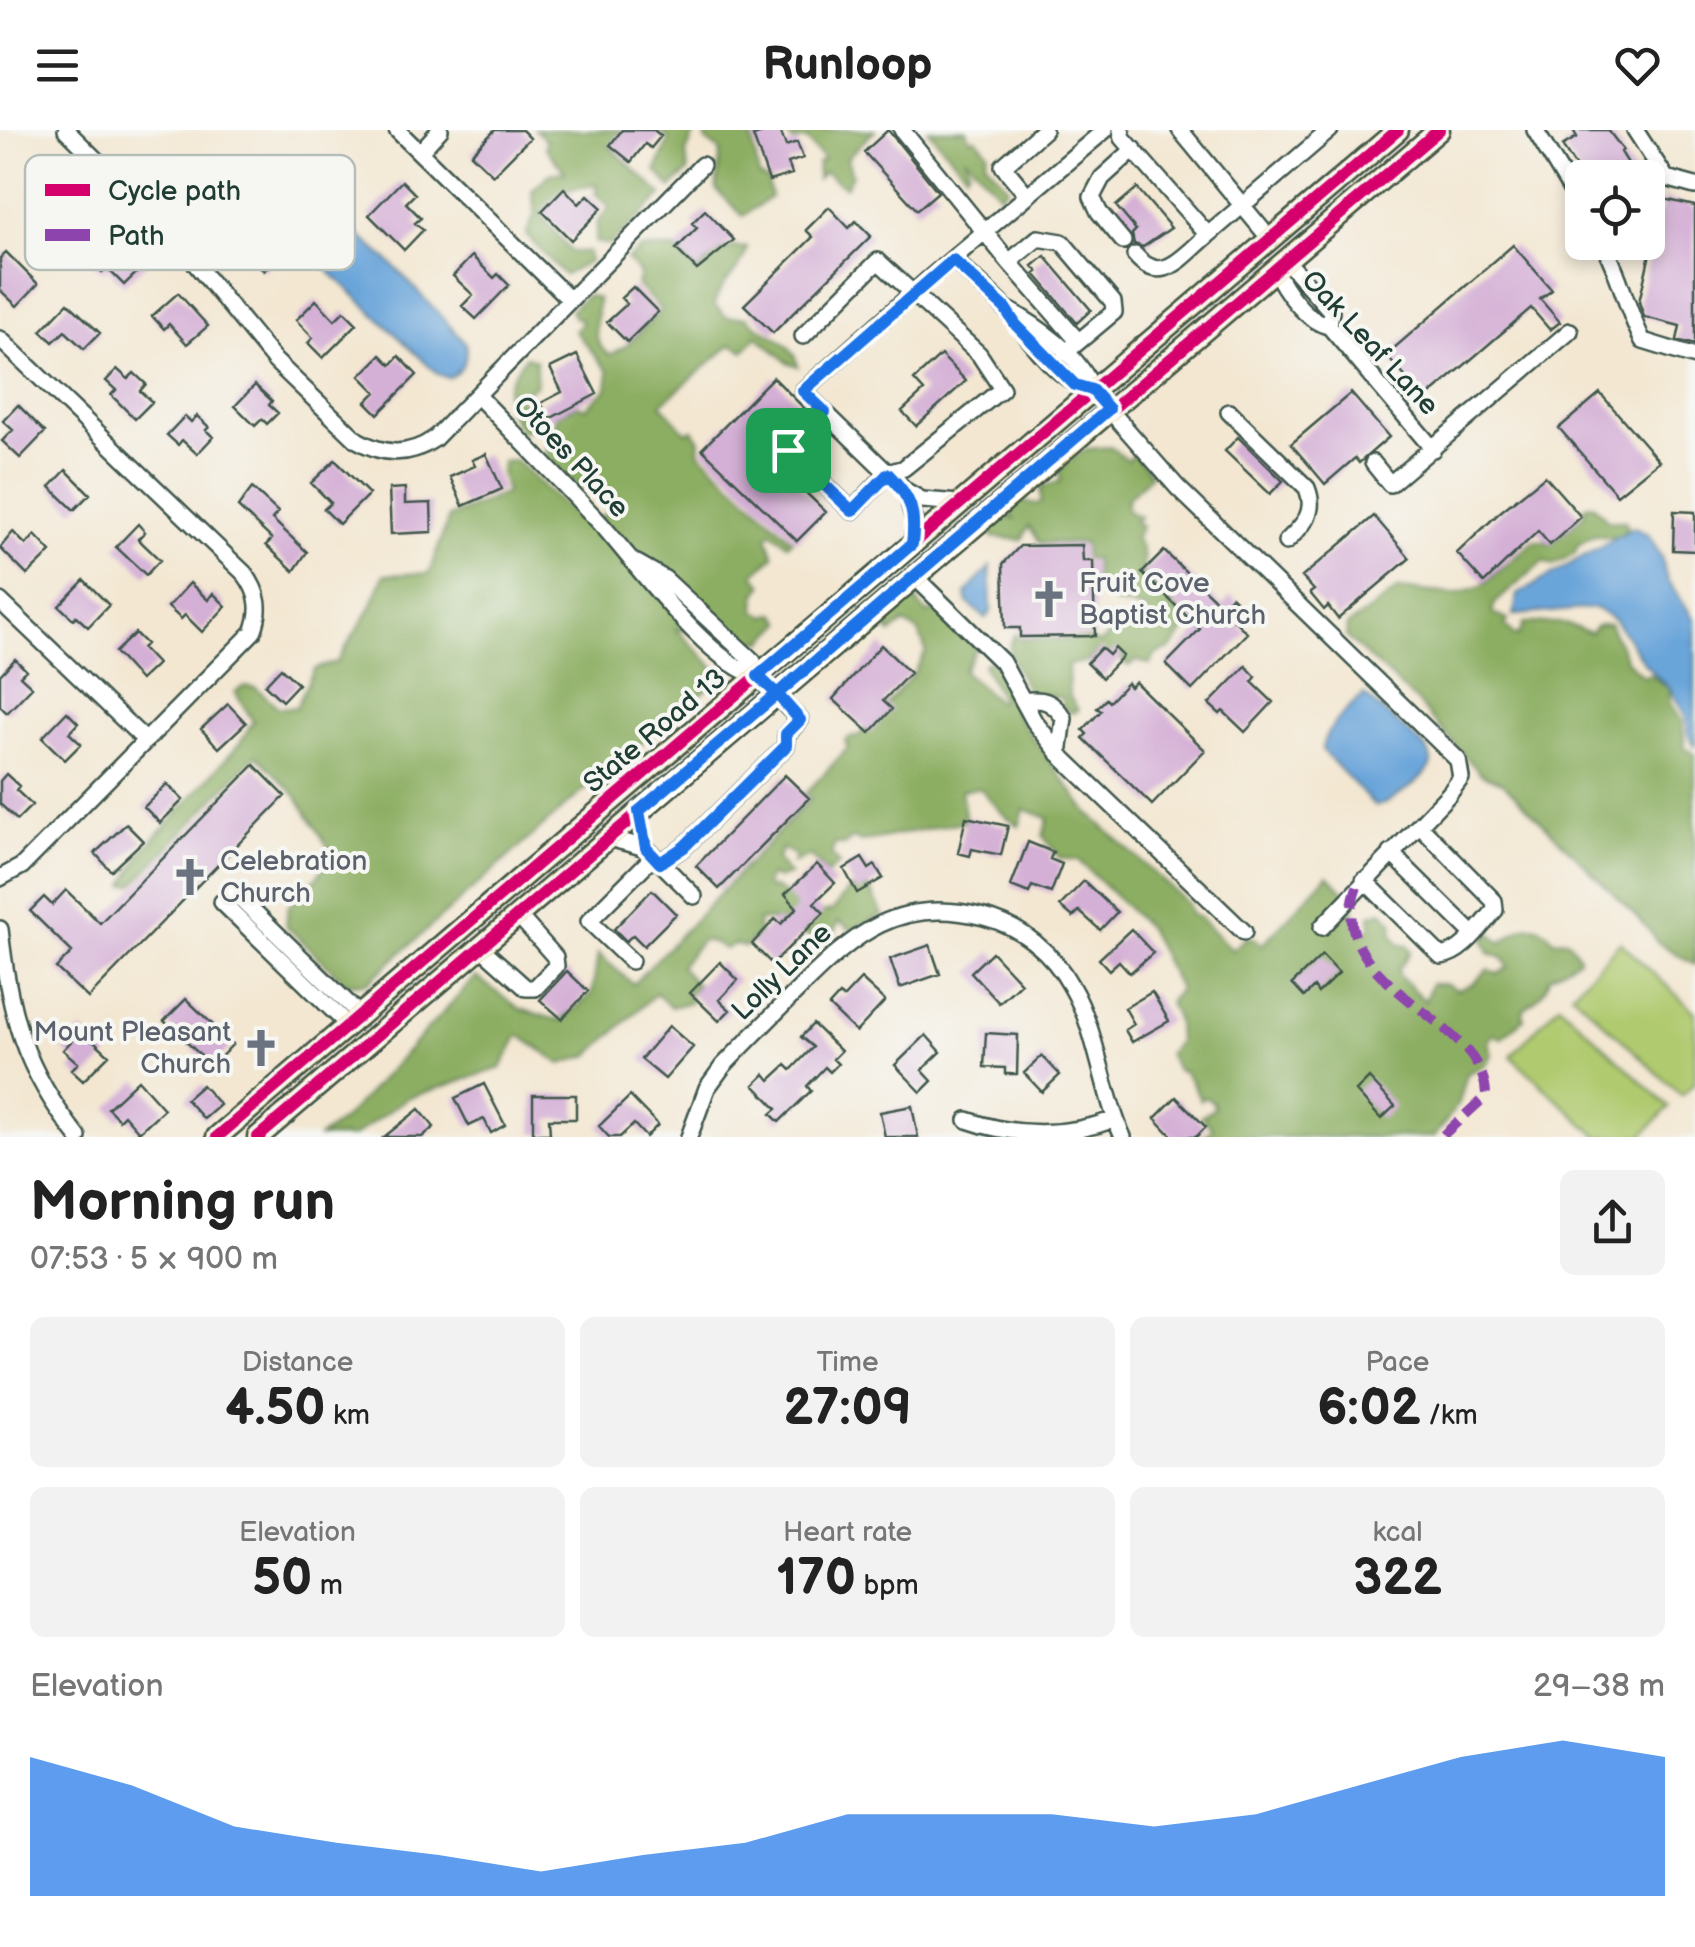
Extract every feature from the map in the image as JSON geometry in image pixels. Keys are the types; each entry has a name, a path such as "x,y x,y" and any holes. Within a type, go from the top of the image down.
{"main road":[{"name":"State Road 13","path":"217,1137 1398,130"},
{"name":"State Road 13","path":"258,1137 1439,130"},
{"path":"1270,239 1280,264"},
{"path":"520,914 526,890 582,826"},
{"path":"448,974 476,934 496,916 496,899"}],"street":[{"path":"66,130 91,155"},
{"path":"397,130 570,300"},
{"path":"420,152 440,130"},
{"path":"902,130 962,200 984,233 1078,341"},
{"path":"1028,196 1003,166 1044,130"},
{"path":"959,503 922,500 906,491 803,391 1105,130"},
{"path":"1122,130 1123,138 1208,236"},
{"path":"1180,130 1270,239"},
{"path":"1135,254 1147,269 1156,271 1170,266 1330,130"},
{"path":"1535,130 1565,180"},
{"path":"1635,130 1666,178 1695,186"},
{"path":"1123,240 1099,212 1092,197 1102,178 1134,150"},
{"name":"Otoes Place","path":"702,165 479,396 637,563 685,620 740,672 758,676 777,694"},
{"path":"1009,262 1038,238 1062,242 1114,302 1114,312 1066,353"},
{"path":"953,260 1005,308 1016,325 1075,385 1092,390"},
{"path":"1612,260 1630,316 1643,341 1695,356"},
{"path":"803,336 878,261 979,354 1002,390 904,468 888,474 852,511 788,450 825,412"},
{"name":"Oak Leaf Lane","path":"1280,264 1280,282 1316,324 1329,326 1433,449"},
{"path":"200,270 275,361 357,440 382,451 416,449 434,439 479,396"},
{"path":"1005,308 1024,318 1066,353 1088,375 1092,390 1177,487 1458,760 1460,778 1322,927"},
{"path":"1372,463 1390,484 1570,331"},
{"path":"0,339 245,574 256,592 259,613 253,632 22,866 0,878"},
{"path":"1228,412 1307,488 1311,510 1305,523 1286,542"},
{"path":"906,491 915,523 912,544"},
{"path":"914,576 1002,662 1034,721 1059,754 1244,932"},
{"path":"0,601 146,741"},
{"path":"632,961 589,921 653,856 684,847 786,746 786,734 800,720 777,694"},
{"path":"1023,700 1042,698 1051,702 1064,718 1059,754"},
{"path":"639,811 653,856"},
{"path":"1364,880 1441,956 1452,955 1495,910 1494,901 1419,826"},
{"path":"609,838 653,856 694,896"},
{"path":"1391,853 1473,934"},
{"path":"227,896 354,1020"},
{"name":"Lolly Lane","path":"689,1137 707,1088 722,1066 841,947 878,923 943,910 962,911 1008,926 1053,959 1081,1006 1123,1137"},
{"path":"480,947 526,988 535,988 556,966 556,958 520,914"},
{"path":"0,928 1,955 29,1063 78,1137"},
{"path":"968,1120 1010,1133 1039,1135 1078,1131 1115,1119"}],"green space":[{"path":"535,130 623,130 610,147 662,195 610,245 595,242 597,223 610,207 595,193 598,184 568,190 541,215 571,252 588,252 589,262 564,275 526,235 535,214 532,190 550,174 565,172 545,147 547,141"},
{"path":"657,130 696,130 686,153 688,172 671,188 656,171 669,139"},
{"path":"706,130 751,133 759,176 768,181 771,197 743,216 716,189 721,151 706,141"},
{"path":"784,130 875,130 847,158 852,175 845,187 824,172 817,179 818,163 824,160 807,140 792,141"},
{"path":"928,130 967,130 970,139 976,138 988,152 985,161 1008,187 1000,194 965,156 969,169 966,173"},
{"path":"732,247 747,248 714,305 726,317 747,317 783,342 798,366 787,362 757,336 744,351 732,344 661,404 686,432 693,430 700,440 699,452 792,540 788,544 771,532 767,537 774,556 754,574 763,585 756,596 755,610 766,616 776,613 783,622 763,642 758,640 747,646 732,632 676,629 718,671 713,684 569,803 367,983 347,984 286,926 288,907 318,876 332,853 295,794 256,755 134,884 125,885 142,852 240,743 253,721 235,692 244,686 256,688 279,708 296,707 314,669 337,662 370,609 384,575 429,573 449,517 506,493 502,462 515,460 581,522 607,514 608,508 619,500 598,484 579,487 546,453 546,445 560,430 555,425 556,416 577,405 586,408 607,388 609,372 575,331 580,318 575,318 570,310 587,295 598,299 597,337 610,355 627,345 661,310 637,285 640,274 627,260 641,249 675,249 697,272 715,254"},
{"path":"526,356 536,360 536,385 518,396 521,403 532,401 538,421 533,429 521,431 509,410 506,392"},
{"path":"1110,447 1127,460 1134,454 1151,475 1127,499 1127,511 1140,517 1135,521 1141,527 1135,538 1143,555 1140,573 1190,623 1173,646 1157,653 1150,664 1136,661 1128,666 1118,656 1108,659 1097,652 1088,661 1068,665 1069,695 1078,710 1072,713 1062,707 1062,698 1027,692 1011,655 1011,641 1016,634 1019,639 1088,639 1101,643 1118,627 1148,621 1147,610 1115,603 1108,586 1095,584 1095,559 1085,558 1084,543 1040,543 1029,526 1022,540 992,537 991,527 998,517 1014,519 1010,513 1018,501 1041,502 1041,487 1059,482 1057,471 1085,449"},
{"path":"1589,504 1608,521 1625,521 1628,528 1616,538 1594,535 1577,546 1575,553 1553,565 1544,561 1495,603 1492,613 1508,620 1505,626 1514,636 1519,635 1524,623 1562,623 1591,633 1596,626 1609,624 1627,661 1643,677 1650,674 1670,689 1670,704 1682,721 1685,747 1695,754 1695,965 1656,941 1648,928 1502,782 1481,774 1414,699 1346,637 1347,626 1399,589 1455,594 1482,586 1534,541 1550,545 1585,513 1584,507"},
{"path":"916,595 927,613 937,610 977,647 963,671 998,702 1001,699 983,665 988,661 995,663 1016,715 1088,813 1187,903 1191,915 1200,918 1232,950 1247,937 1262,945 1328,875 1350,898 1357,925 1365,933 1371,926 1370,915 1382,911 1393,922 1392,933 1399,945 1411,951 1398,970 1400,977 1425,1001 1431,984 1447,984 1457,990 1473,984 1488,969 1498,974 1508,967 1503,958 1489,953 1483,937 1490,932 1501,943 1528,926 1535,926 1554,940 1567,939 1578,959 1549,977 1542,993 1523,1010 1524,1019 1501,1038 1493,1034 1488,1042 1492,1055 1485,1065 1467,1074 1459,1103 1434,1137 1204,1137 1213,1128 1201,1116 1214,1108 1213,1102 1205,1097 1200,1100 1192,1082 1177,1070 1168,1053 1178,1042 1177,1021 1169,1003 1179,989 1148,928 1078,860 1060,858 1043,836 1048,818 1024,809 1019,826 980,788 961,790 966,821 835,844 831,854 839,864 827,874 810,856 793,863 795,856 782,848 777,860 789,875 777,879 770,875 766,885 769,889 774,888 820,914 833,910 849,889 870,888 883,915 851,930 839,921 830,943 804,935 787,918 780,924 774,920 758,921 759,933 745,947 734,944 725,949 702,940 680,966 697,985 687,995 691,1002 671,1007 656,993 590,1055 561,1064 519,1035 501,1068 407,1098 353,1137 319,1137 343,1120 476,977 520,1009 561,1021 592,994 598,954 633,984 810,799 806,793 848,748 845,741 858,737 914,673 926,651 919,632 904,623 891,633 878,621"},
{"path":"1620,942 1695,1012 1695,1082 1682,1096 1572,993"},
{"path":"1559,1004 1669,1107 1641,1137 1598,1137 1511,1056"}],"water":[{"path":"355,232 393,265 465,342 464,363 458,371 449,378 438,374 328,270 355,270"},
{"path":"1634,527 1649,536 1661,557 1667,580 1695,620 1695,747 1686,717 1670,689 1645,664 1615,620 1595,608 1514,615 1517,595"},
{"path":"990,567 991,612 985,618 967,602 966,594"},
{"path":"1364,695 1426,748 1431,761 1429,769 1416,782 1375,806 1322,750 1332,727"}],"building":[{"path":"495,130 522,130 530,138 493,175 471,154"},
{"path":"622,130 654,130 661,136 651,148 645,144 631,162 610,145"},
{"path":"780,130 786,146 797,142 803,158 788,163 792,174 769,181 753,136"},
{"path":"888,130 938,192 917,210 864,152"},
{"path":"1573,130 1608,130 1626,160 1571,160 1562,146 1577,137"},
{"path":"402,181 415,194 406,203 421,218 415,223 423,230 404,250 369,215"},
{"path":"564,188 579,204 588,195 602,208 571,240 542,211"},
{"path":"1137,188 1171,228 1143,247 1134,244 1132,234 1136,230 1116,206"},
{"path":"1665,199 1695,206 1695,345 1677,340 1680,326 1644,317 1639,302 1649,260 1665,260"},
{"path":"829,207 849,228 856,221 871,236 773,333 744,305 813,237 806,230"},
{"path":"705,210 734,240 697,270 676,249 697,228 692,223"},
{"path":"1513,245 1552,290 1540,299 1560,322 1550,330 1531,308 1425,399 1386,355"},
{"path":"6,252 38,284 17,306 0,290 0,258"},
{"path":"472,256 494,278 498,274 509,285 476,319 462,306 473,295 453,276"},
{"path":"1045,256 1091,310 1077,323 1035,274 1038,272 1033,266"},
{"path":"109,270 140,270 124,285"},
{"path":"633,287 658,312 627,342 607,322 627,304 621,298"},
{"path":"178,293 208,326 187,344 169,324 164,329 152,316"},
{"path":"316,300 335,320 344,311 357,324 323,358 308,343 313,338 296,320"},
{"path":"68,303 100,333 84,349 65,331 53,342 41,331"},
{"path":"381,355 391,365 399,356 417,375 378,414 366,402 376,392 360,376"},
{"path":"577,355 597,394 549,419 541,403 562,392 550,368"},
{"path":"941,355 966,381 916,426 902,411 924,391 914,380"},
{"path":"117,369 128,379 134,373 146,384 140,391 152,402 135,419 111,395 116,390 106,381"},
{"path":"773,377 805,409 764,452 826,512 797,541 702,449"},
{"path":"255,385 278,413 267,424 262,419 255,426 235,406"},
{"path":"1351,393 1389,437 1359,463 1355,458 1325,484 1291,444"},
{"path":"1600,393 1659,461 1617,495 1559,428"},
{"path":"18,405 45,432 20,458 2,441 13,430 3,421"},
{"path":"185,416 191,422 197,416 213,437 197,454 182,440 178,445 167,435"},
{"path":"1238,437 1283,481 1270,494 1225,451"},
{"path":"486,454 502,489 463,506 450,477 475,466 472,460"},
{"path":"335,460 369,494 339,524 324,509 331,503 311,483"},
{"path":"66,470 90,494 74,510 50,487"},
{"path":"1545,476 1581,517 1550,545 1538,531 1484,583 1457,553"},
{"path":"252,488 278,512 272,519 307,552 294,571 266,545 272,539 238,507"},
{"path":"405,488 405,504 431,503 432,532 391,534 389,489"},
{"path":"1674,511 1695,512 1695,551 1673,550"},
{"path":"1374,516 1410,558 1338,619 1328,606 1324,610 1302,577"},
{"path":"138,524 145,532 138,539 160,560 146,575 116,547"},
{"path":"13,532 26,545 35,535 51,552 27,575 0,548"},
{"name":"Fruit Cove Baptist Church","path":"1082,545 1083,561 1093,561 1095,636 1020,637 1020,628 1005,628 1003,564 1020,546"},
{"path":"1164,551 1222,606 1231,596 1245,609 1234,620 1247,633 1192,690 1166,664 1200,629 1142,573"},
{"path":"84,580 109,605 88,627 59,606"},
{"path":"190,583 208,600 213,593 226,606 202,632 185,615 181,619 168,607"},
{"path":"135,633 157,664 140,680 115,652"},
{"path":"881,645 910,673 883,701 892,709 870,733 833,699"},
{"path":"1101,648 1109,655 1115,648 1123,656 1102,678 1087,663"},
{"path":"15,659 26,670 20,676 32,687 7,713 0,706 0,675"},
{"path":"1246,666 1256,677 1252,682 1273,702 1245,732 1223,711 1220,714 1209,704"},
{"path":"281,668 298,684 282,701 265,685"},
{"path":"1135,682 1205,750 1152,805 1083,738 1087,734 1083,730 1101,711 1097,708 1106,699 1109,702 1127,683 1130,687"},
{"path":"228,704 246,723 219,748 201,729"},
{"path":"67,712 78,723 69,733 81,744 65,760 42,738"},
{"path":"254,765 285,796 88,998 56,968 72,952 30,911 44,897 52,905 66,890 100,923"},
{"path":"6,774 32,805 17,820 0,804 0,781"},
{"path":"785,775 809,798 719,889 696,866"},
{"path":"167,784 183,800 160,823 144,807"},
{"path":"966,817 1008,826 1001,855 972,849 970,856 958,853"},
{"path":"126,824 143,841 111,871 95,853"},
{"path":"1028,842 1053,852 1050,859 1062,864 1051,893 1032,886 1029,893 1011,886"},
{"path":"862,858 869,869 875,865 883,878 857,893 844,869"},
{"path":"817,864 835,883 814,903 824,913 772,964 752,944 775,919 781,924 797,908 785,894"},
{"path":"1084,881 1117,912 1100,930 1079,911 1073,917 1060,906"},
{"path":"652,890 676,914 644,946 633,935 626,941 614,929"},
{"path":"1131,929 1153,953 1130,973 1119,961 1109,970 1099,959"},
{"path":"930,945 940,974 900,988 890,959"},
{"path":"992,952 1021,983 999,1003 971,972"},
{"path":"1322,955 1339,973 1318,993 1314,987 1304,997 1292,984"},
{"path":"720,962 738,980 719,1000 730,1010 719,1021 690,993"},
{"path":"567,971 588,991 562,1019 540,1000"},
{"path":"861,979 885,1001 856,1032 829,1006"},
{"path":"1152,992 1169,1021 1132,1042 1125,1030 1134,1024 1125,1008"},
{"path":"186,999 233,1044 212,1066 164,1021"},
{"path":"813,1024 841,1051 833,1059 838,1064 830,1072 825,1067 807,1086 811,1091 779,1122 771,1114 777,1109 754,1085 765,1074 770,1080 786,1065 791,1070 813,1047 801,1037"},
{"path":"669,1026 693,1047 665,1079 641,1059"},
{"path":"82,1030 109,1055 83,1081 71,1070 78,1063 63,1050"},
{"path":"986,1033 1018,1035 1017,1074 1005,1074 1005,1068 984,1067"},
{"path":"926,1035 941,1052 922,1070 932,1081 921,1092 895,1065"},
{"path":"1042,1056 1060,1075 1042,1092 1024,1073"},
{"path":"1369,1078 1395,1106 1381,1119 1356,1091"},
{"path":"138,1080 164,1109 139,1132 124,1115 119,1120 108,1108"},
{"path":"484,1084 505,1125 491,1133 484,1119 469,1126 455,1098"},
{"path":"202,1085 220,1105 204,1119 186,1099"},
{"path":"533,1095 576,1095 576,1119 549,1119 550,1134 533,1134"},
{"path":"630,1096 658,1125 646,1137 634,1124 620,1137 609,1137 599,1126"},
{"path":"1176,1097 1206,1127 1196,1137 1173,1137 1155,1118"},
{"path":"912,1106 918,1137 885,1137 880,1112"},
{"path":"419,1109 434,1127 422,1137 384,1137"}],"marked path":[{"path":"1357,887 1352,921 1361,950 1381,976 1461,1044 1479,1069 1486,1096 1441,1137"}],"cycle path":[{"path":"217,1137 1398,130"},
{"path":"258,1137 1439,130"}],"place":[{"name":"Fruit Cove Baptist Church","path":"1049,599"},
{"name":"Celebration Church","path":"190,877"},
{"name":"Mount Pleasant Church","path":"261,1048"}],"route":[{"path":"788,450 825,412 803,391 953,260 1005,308 1016,325 1075,385 1092,390 1109,409 777,694 800,720 786,734 786,746 684,847 660,863 646,848 639,811 777,694 758,676 912,544 915,523 906,491 888,474 852,511 788,450"}]}
